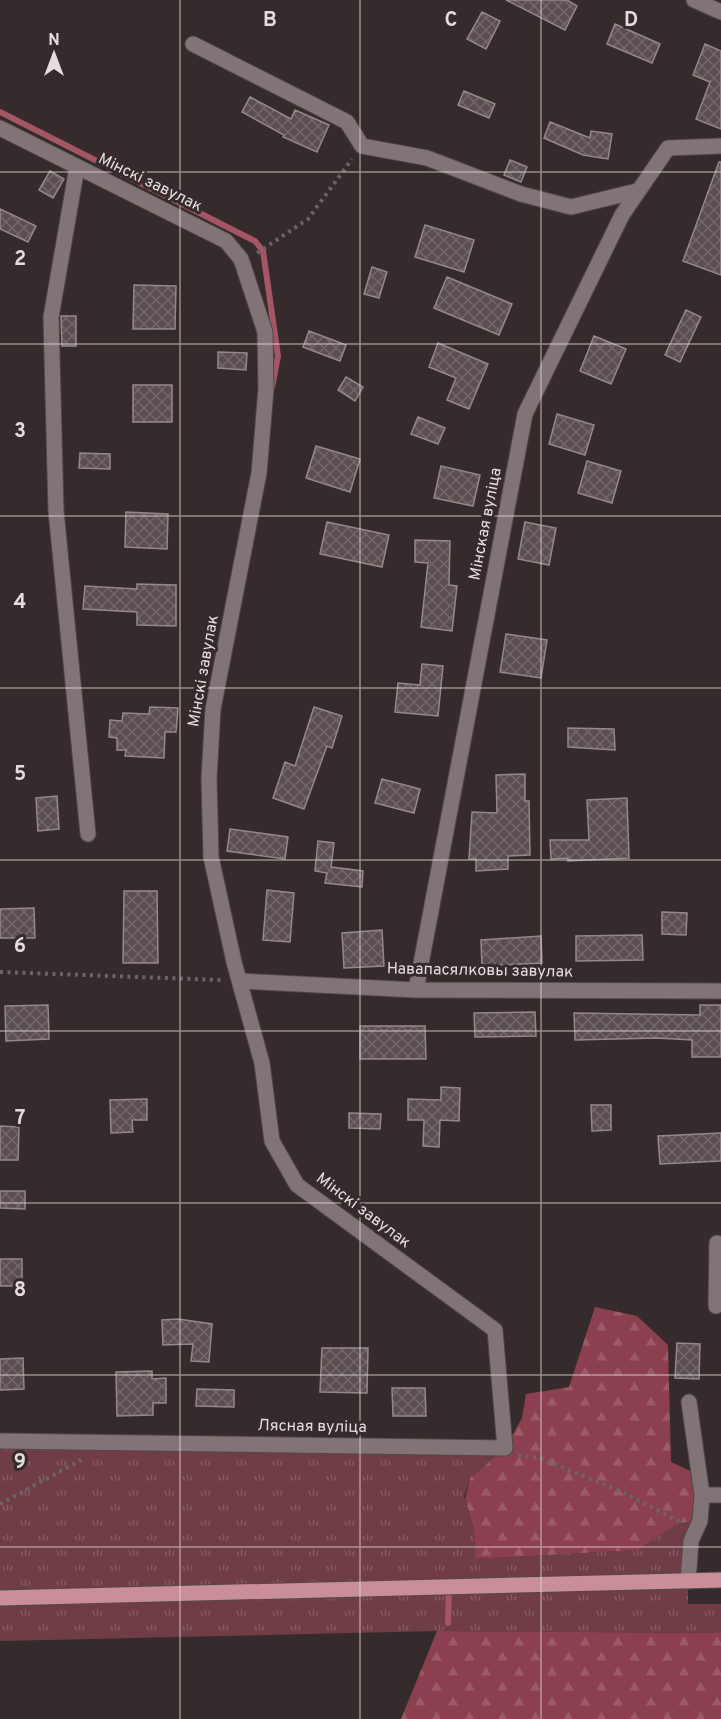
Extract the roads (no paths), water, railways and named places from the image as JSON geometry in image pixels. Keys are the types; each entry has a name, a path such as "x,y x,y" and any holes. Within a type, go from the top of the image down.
{"main road":[{"path":"0,1598 721,1580"}],"street":[{"path":"694,0 721,12"},
{"path":"193,44 347,122 362,146 427,158 521,194 571,207 637,191"},
{"name":"Мінскі завулак","path":"0,128 226,241 241,260 265,332 266,389 259,473 213,709 209,779 211,857 262,1062 272,1141 297,1185 495,1330 505,1448"},
{"name":"Мінская вуліца","path":"416,990 525,414 609,241 637,191 668,148 721,146"},
{"path":"77,167 51,317 56,511 88,834"},
{"name":"Навапасялковы завулак","path":"240,981 416,990 721,991"},
{"path":"716,1306 717,1243"},
{"path":"688,1581 691,1541 700,1521 702,1495 689,1402"},
{"name":"Лясная вуліца","path":"0,1441 505,1448"},
{"path":"702,1495 721,1495"}],"waterway":[{"path":"0,112 255,241 263,251 278,356 272,388"},
{"path":"448,1623 449,1589"}]}
